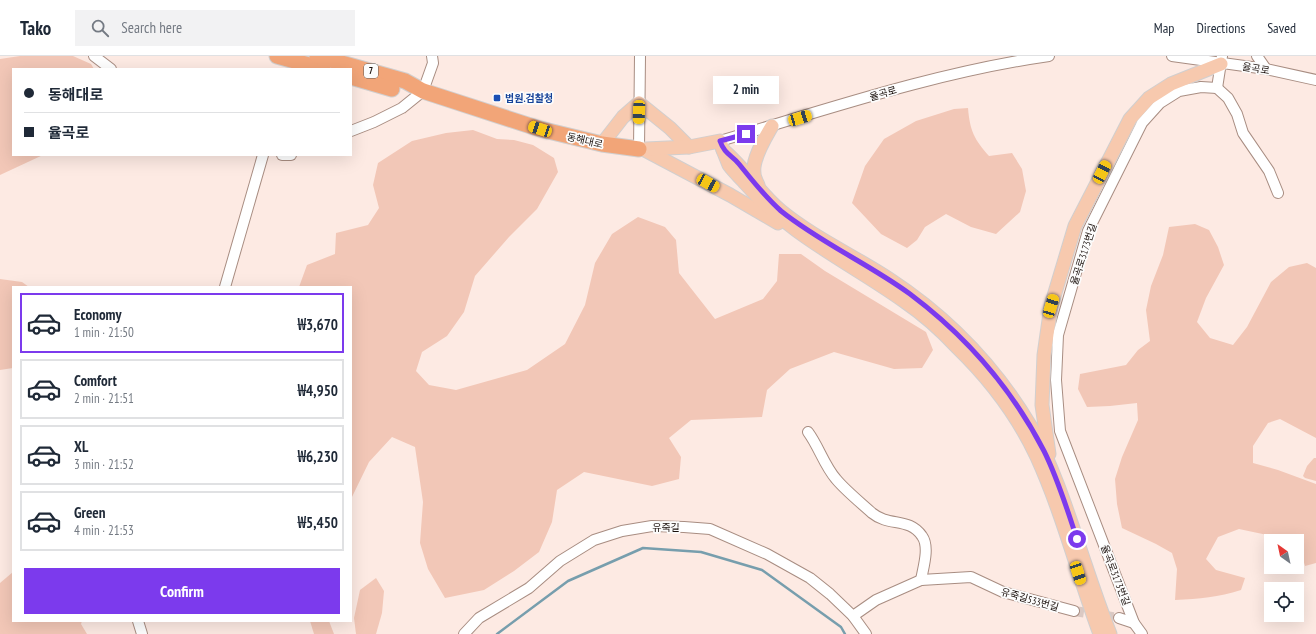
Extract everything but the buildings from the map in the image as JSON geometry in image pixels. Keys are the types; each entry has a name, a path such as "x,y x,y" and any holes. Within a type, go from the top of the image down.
{"highway":[{"path":"278,56 320,68"},
{"name":"동해대로","path":"317,56 404,81 423,90 540,129 602,144 641,149"},
{"name":"동해대로","path":"352,77 400,91 423,90"}],"main road":[{"path":"1051,468 1042,405 1044,355 1051,306 1075,226 1130,119 1149,98 1171,84 1222,60"},
{"path":"602,144 623,117 639,103 670,128 689,148"},
{"path":"759,190 754,172 755,162 761,146 772,126"},
{"path":"722,146 737,161 759,190 780,210 812,233 890,280 910,294 944,321 985,362 1016,404 1044,452 1065,501 1110,634"},
{"name":"동해대로","path":"641,149 722,146"},
{"name":"7","path":"722,146 730,165 756,196 776,215 808,239"},
{"name":"7","path":"641,149 808,239 884,287 922,314 958,348 994,388 1024,432 1037,456 1056,503 1087,600 1100,634"},
{"path":"1091,581 1120,634"},
{"path":"1087,600 1092,634"}],"street":[{"path":"94,56 110,68"},
{"path":"352,131 374,122 402,108 423,90 433,63 432,56"},
{"path":"640,56 639,103 641,149"},
{"name":"율곡로","path":"722,146 772,126 915,84 1008,62 1048,56"},
{"name":"율곡로","path":"1173,56 1222,60 1316,80"},
{"path":"1257,56 1266,69"},
{"path":"1222,60 1217,88 1228,98 1237,114 1243,133 1269,171 1278,193"},
{"name":"율곡로3173번길","path":"1142,634 1134,623 1060,431 1056,380 1058,335 1088,231 1142,123 1160,103 1178,91 1200,86 1217,88"},
{"path":"226,286 263,156"},
{"path":"808,432 835,479 872,513 882,519 906,524 916,528 923,537 926,545 921,580"},
{"name":"유죽길","path":"464,634 479,618 529,588 560,561 594,540 622,531 652,526 710,529 767,554 810,578 830,594 853,616 866,634"},
{"name":"유죽길533번길","path":"853,616 876,600 921,580 971,577 1003,592 1074,612"},
{"path":"1118,618 1134,623"},
{"path":"138,622 142,634"}],"shaded area":[{"path":"20,56 73,56 91,64 93,68 12,68 12,156 41,156 0,175 0,59"},
{"path":"968,108 970,123 976,139 989,156 1012,153 1022,169 1026,191 1020,212 996,234 971,227 946,214 925,227 917,240 907,248 881,234 852,203 865,166 884,139 916,121 954,109"},
{"path":"473,130 497,139 514,140 533,145 554,158 558,172 537,209 509,237 475,276 464,312 447,336 422,352 416,371 429,385 456,390 527,370 565,344 585,305 595,263 612,234 638,217 665,227 676,240 679,273 715,319 763,299 777,281 779,254 801,254 825,271 926,332 933,350 922,368 894,369 834,352 790,369 767,390 762,417 691,420 669,438 681,457 679,479 652,486 584,472 557,490 552,522 539,552 514,571 484,590 445,598 428,569 420,543 423,502 415,447 392,437 369,462 352,497 352,286 299,286 307,265 335,254 336,233 368,225 379,208 373,185 378,163 412,141 446,133"},
{"path":"1195,224 1209,230 1218,247 1224,265 1206,298 1197,322 1210,338 1233,345 1247,327 1271,282 1289,267 1307,263 1316,268 1316,438 1280,419 1268,423 1253,446 1253,463 1278,470 1316,484 1316,563 1305,566 1304,534 1264,534 1239,529 1218,537 1206,559 1216,570 1245,578 1241,590 1209,597 1175,600 1177,569 1172,553 1122,528 1117,504 1115,479 1122,457 1138,420 1137,403 1087,407 1078,389 1080,374 1126,365 1138,350 1150,341 1146,310 1151,286 1163,255 1169,227"},
{"path":"0,279 22,282 28,286 12,286 12,368 0,370"},
{"path":"1314,458 1316,458 1316,481 1303,476 1307,466"},
{"path":"12,573 12,622 82,622 81,624 87,634 0,634 0,583"},
{"path":"376,578 384,591 382,613 376,634 356,634 354,618 360,590"},
{"path":"310,622 329,622 334,634 314,634"}],"waterway":[{"path":"497,634 568,581 643,548 701,552 762,570 841,627 845,634"}],"tunnel":[{"path":"1074,611 1119,618"}],"place":[{"name":"법원.검찰청","path":"497,98"}],"route":[{"path":"746,134 720,141 723,150 737,161 759,190 780,210 812,233 890,280 910,294 944,321 985,362 1016,404 1031,427 1044,452 1065,501 1077,539"}]}
